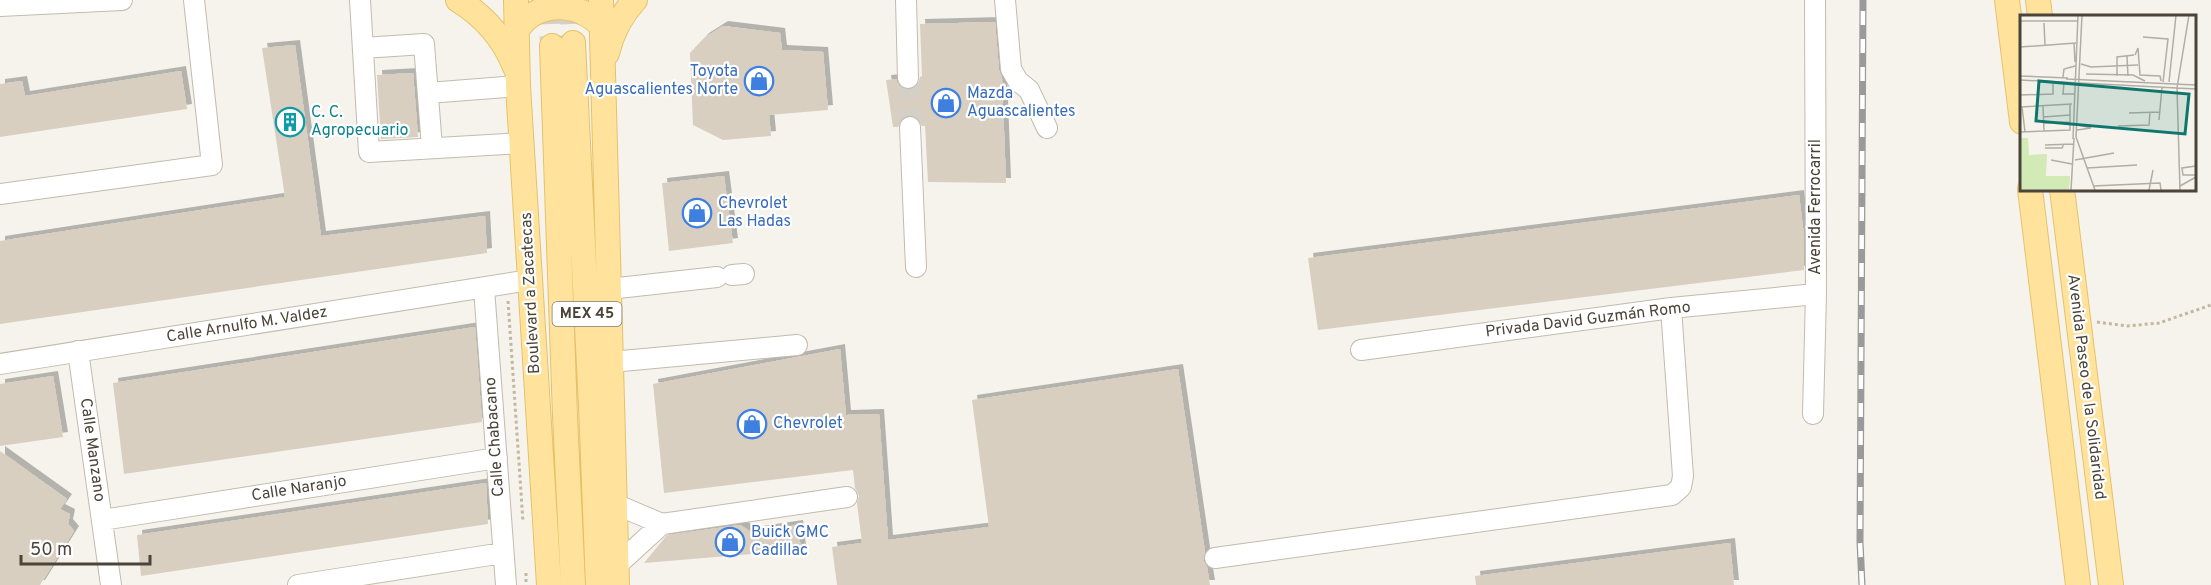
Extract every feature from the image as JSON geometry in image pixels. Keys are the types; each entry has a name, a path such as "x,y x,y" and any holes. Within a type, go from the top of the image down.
{"main road":[{"path":"458,0 489,26 506,49 518,80"},
{"name":"Boulevard a Zacatecas","path":"516,0 522,142 504,285 549,585"},
{"path":"516,32 528,13 547,2 558,0 569,1 588,10 602,27"},
{"name":"MEX 45","path":"601,0 616,579"},
{"path":"604,80 605,64 613,33 620,19 635,0"},
{"path":"2007,0 2020,106"},
{"name":"Boulevard a Zacatecas","path":"573,585 565,416 562,45 591,406 616,579"},
{"name":"Avenida Paseo de la Solidaridad","path":"2030,190 2078,585"},
{"name":"Avenida Paseo de la Solidaridad","path":"2062,190 2111,585"}],"street":[{"path":"0,6 122,0"},
{"path":"0,194 212,165 194,0"},
{"path":"360,0 369,152 522,142"},
{"path":"906,0 908,78"},
{"path":"1005,0 1011,69 1018,81 1029,90 1047,128"},
{"name":"Avenida Ferrocarril","path":"1813,414 1816,294 1815,0"},
{"path":"363,48 424,45 432,148"},
{"path":"428,93 518,80"},
{"path":"910,126 916,267"},
{"path":"609,289 731,276"},
{"name":"Calle Arnulfo M. Valdez","path":"0,364 504,285"},
{"name":"Calle Chabacano","path":"504,285 497,458 506,585"},
{"name":"Privada David Guzmán Romo","path":"1361,350 1671,308 1816,294"},
{"path":"1215,558 1672,495 1681,487 1683,476 1671,308"},
{"path":"611,362 797,345"},
{"name":"Calle Manzano","path":"78,351 111,585"},
{"name":"Calle Naranjo","path":"102,520 497,458"},
{"path":"615,504 662,524 847,497"},
{"path":"616,579 662,524"},
{"path":"298,585 503,553"}],"path":[{"path":"504,285 523,533"},
{"path":"2078,320 2127,326 2159,323 2211,305"},
{"path":"526,568 526,585"}],"building":[{"name":"Mazda Aguascalientes","path":"995,22 999,70 1002,78 1006,183 928,182 925,126 922,126 916,117 910,115 903,117 898,127 893,127 886,80 896,79 898,85 908,90 918,84 922,76 920,24"},
{"name":"Toyota Aguascalientes Norte","path":"723,26 780,33 782,50 823,52 828,110 769,115 771,136 723,140 693,125 690,53 704,38"},
{"name":"C. C. Agropecuario","path":"295,45 321,236 485,216 487,253 0,324 0,241 285,197 262,48"},
{"path":"181,71 187,109 0,137 0,84 22,81 25,96"},
{"path":"413,73 418,137 381,139 377,75"},
{"name":"Chevrolet Las Hadas","path":"724,176 733,243 669,251 662,183"},
{"path":"1799,195 1804,236 1804,270 1318,330 1308,258"},
{"path":"475,327 482,422 124,474 113,383"},
{"path":"840,349 846,415 879,414 888,540 989,527 972,400 1178,369 1205,552 1203,560 1207,567 1210,585 837,585 832,547 862,543 857,503 859,496 855,488 853,470 664,493 653,384"},
{"path":"53,376 63,437 0,446 0,384"},
{"path":"0,451 67,499 60,509 70,514 68,524 74,531 40,585 0,585"},
{"path":"486,483 488,524 141,576 137,535"},
{"name":"Buick GMC Cadillac","path":"740,525 751,532 798,525 801,550 644,563 667,535"},
{"path":"1730,543 1734,585 1476,585 1475,576"}],"tunnel":[{"path":"550,0 552,46"},
{"path":"571,0 573,43"},
{"path":"908,78 910,127"}],"railway":[{"path":"1862,585 1860,542 1863,0"}],"place":[{"name":"Toyota Aguascalientes Norte","path":"759,81"},
{"name":"Mazda Aguascalientes","path":"946,103"},
{"name":"C. C. Agropecuario","path":"290,122"},
{"name":"Chevrolet Las Hadas","path":"697,213"},
{"name":"Chevrolet","path":"752,424"},
{"name":"Buick GMC Cadillac","path":"730,542"}]}
